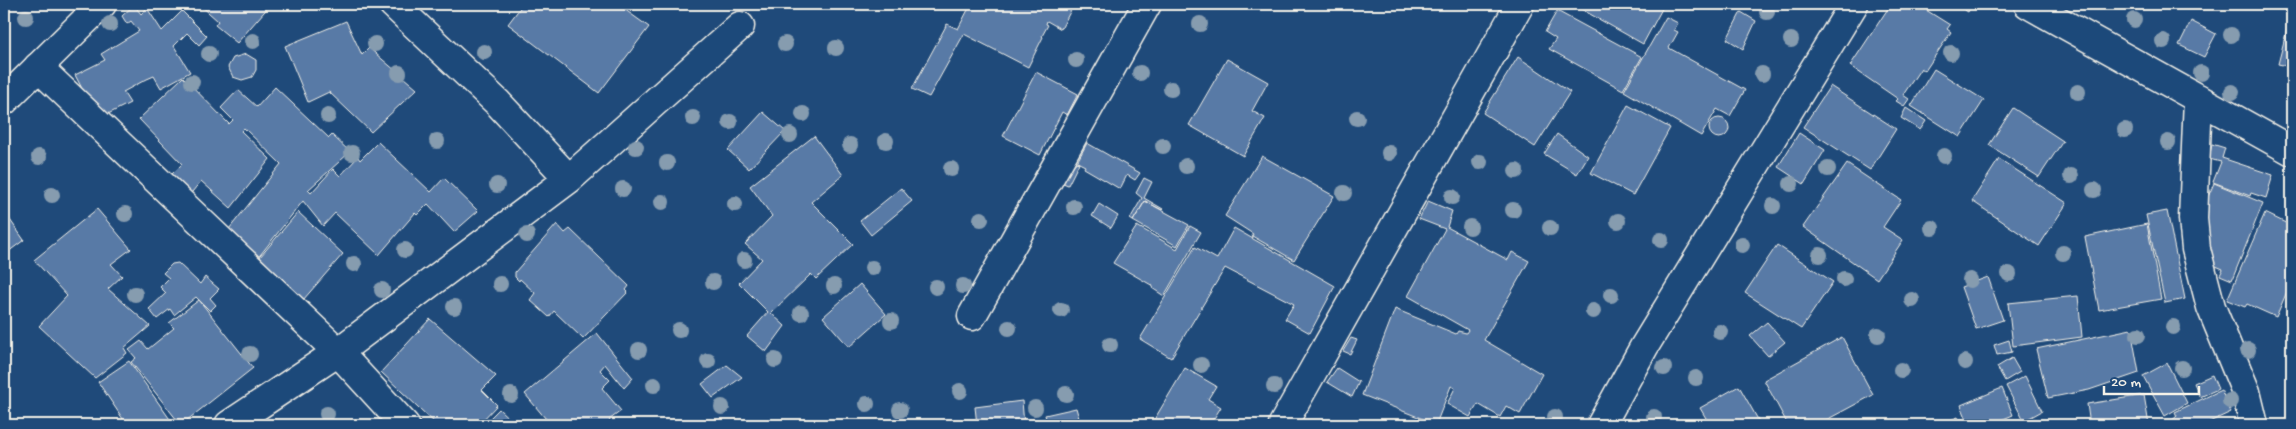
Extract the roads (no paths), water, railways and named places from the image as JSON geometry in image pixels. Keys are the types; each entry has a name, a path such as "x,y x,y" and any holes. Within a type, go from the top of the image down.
{"street":[{"path":"4,102 102,4"},
{"path":"393,4 498,103 570,180"},
{"path":"972,316 1147,4"},
{"path":"1283,424 1520,4"},
{"path":"1601,425 1644,347 1854,4"},
{"path":"2028,4 2292,151"},
{"path":"229,425 338,352 570,180 740,26"},
{"path":"38,67 338,352 405,425"},
{"path":"2198,98 2193,219 2196,249 2211,307 2246,392 2254,425"}]}
